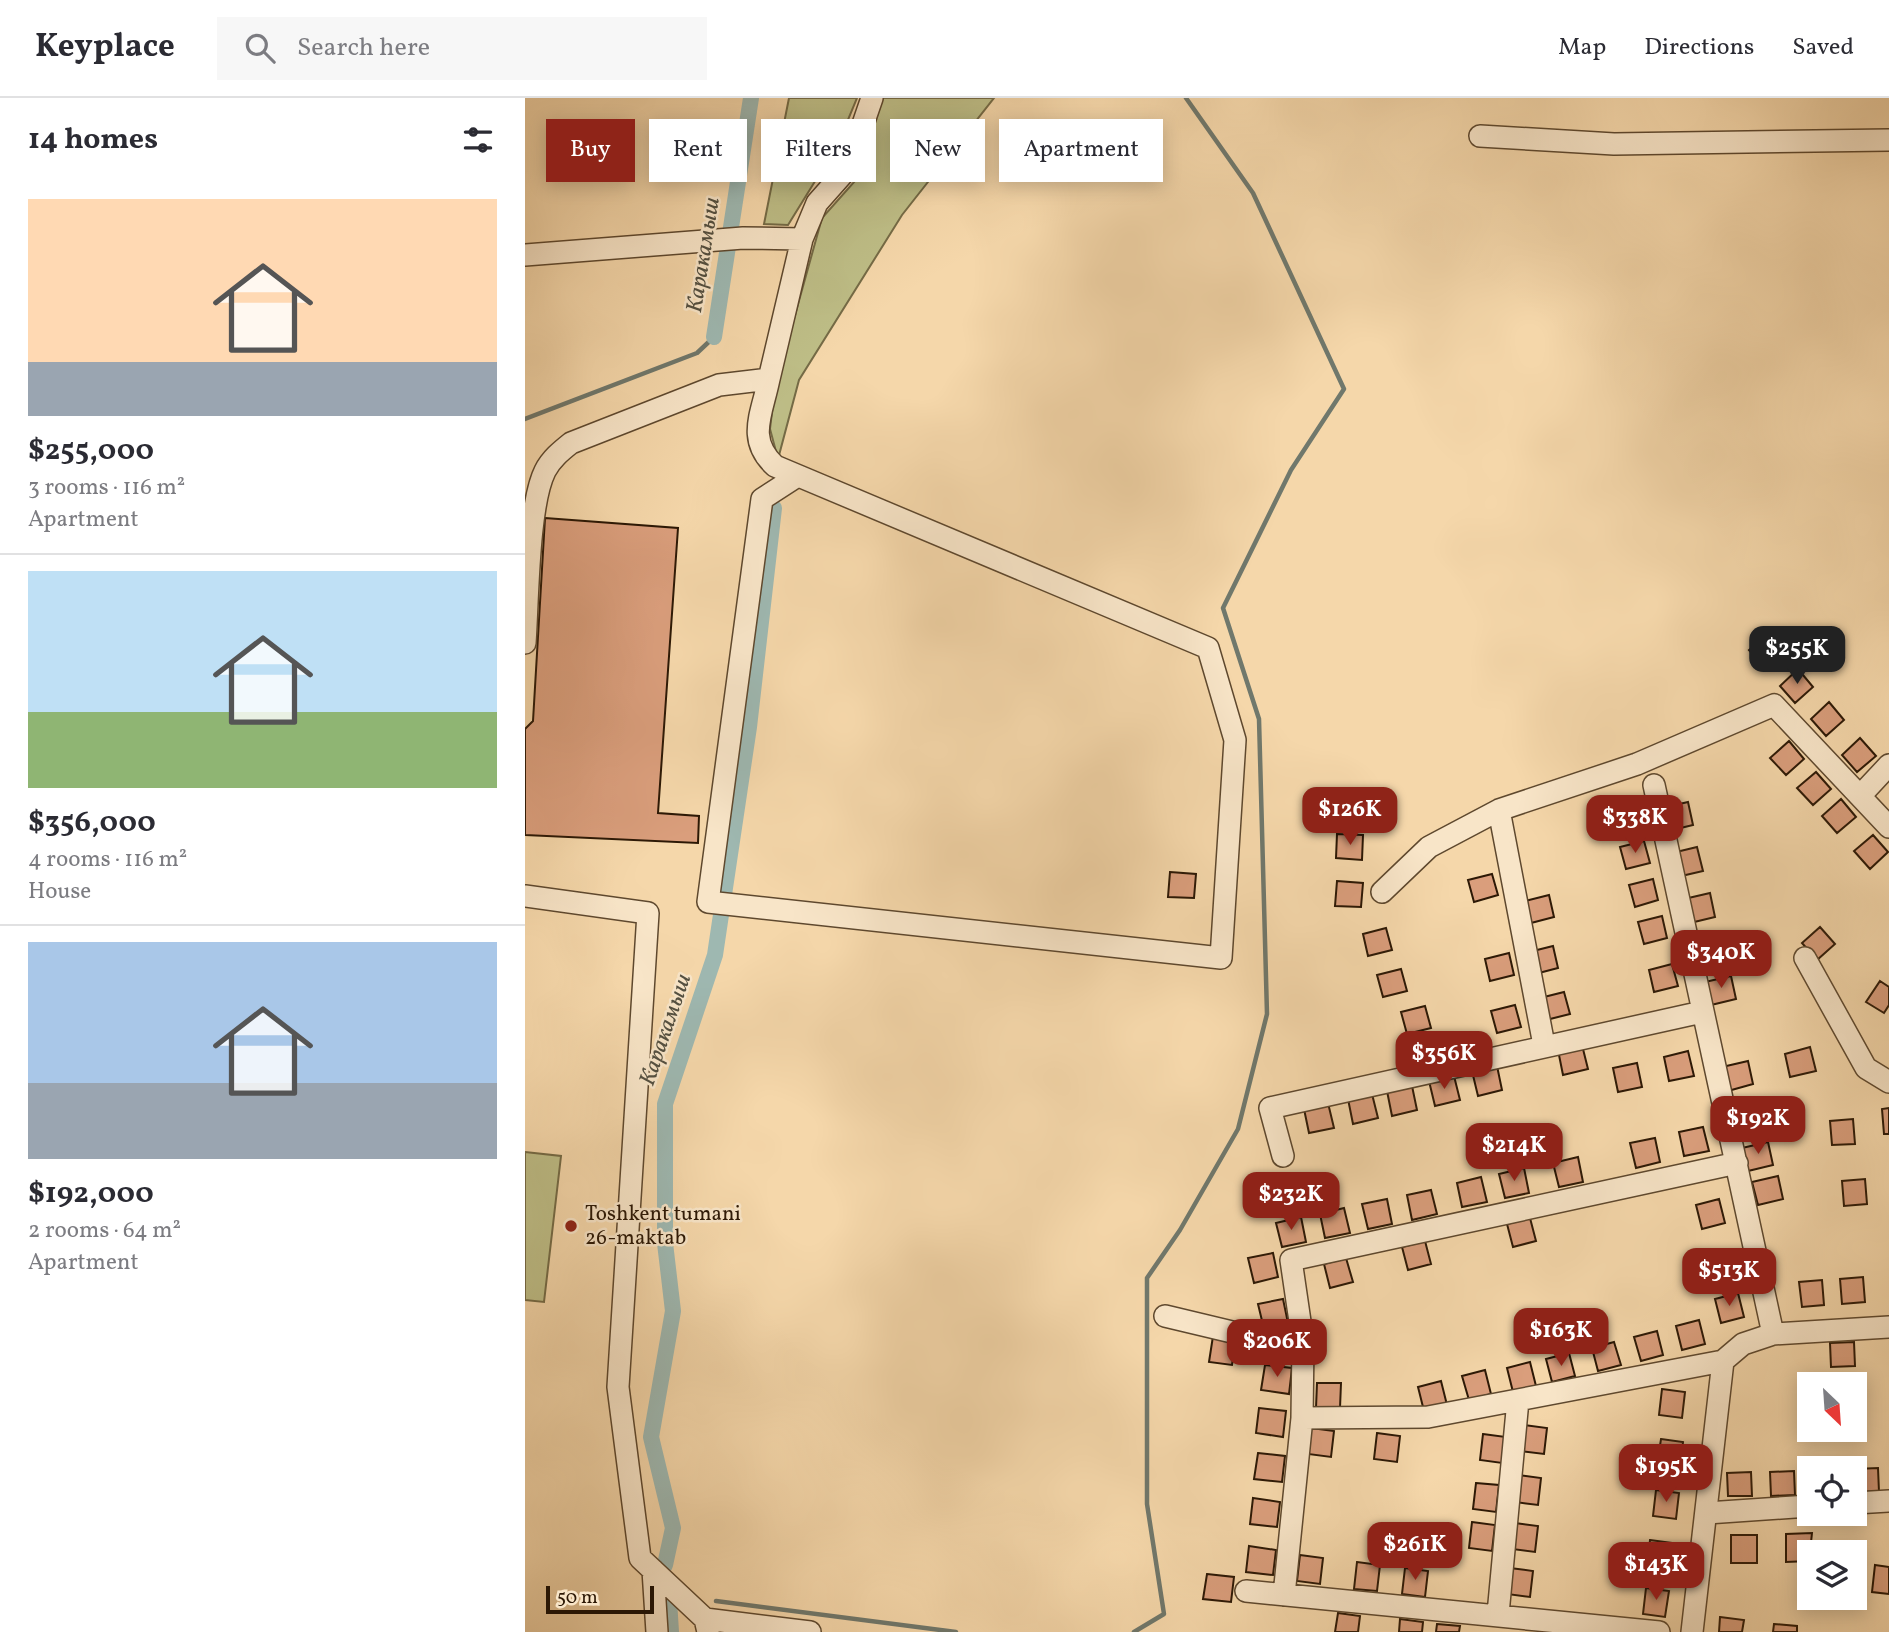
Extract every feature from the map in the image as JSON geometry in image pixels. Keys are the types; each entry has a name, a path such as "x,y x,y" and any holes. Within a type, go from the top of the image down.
{"street":[{"path":"796,477 762,499 708,902 1221,958 1235,740 1208,648 796,477 775,466 762,454 756,440 802,239 817,203 848,168 871,98"},
{"path":"1480,136 1614,144 1889,140"},
{"path":"525,255 743,238 802,239"},
{"path":"525,643 535,509 545,470 556,455 571,443 719,384 769,379"},
{"path":"1382,892 1429,847 1499,810 1637,764 1774,705 1889,827"},
{"path":"1860,796 1889,765"},
{"path":"1654,785 1773,1334"},
{"path":"1499,810 1543,1045"},
{"path":"525,896 648,913 618,1387 640,1558 707,1625 810,1632"},
{"path":"1805,958 1866,1068 1889,1082"},
{"path":"1283,1156 1270,1108 1543,1045 1702,1012"},
{"path":"1284,1595 1301,1418 1303,1342 1291,1260 1737,1163"},
{"path":"1165,1316 1270,1340 1303,1342"},
{"path":"1301,1418 1428,1417 1723,1361 1743,1344 1773,1334 1889,1327"},
{"path":"1692,1632 1723,1361"},
{"path":"1498,1614 1518,1401"},
{"path":"1867,1502 1889,1501"},
{"path":"1706,1513 1797,1507"},
{"path":"653,1570 657,1632"},
{"path":"1246,1591 1659,1632"}],"green space":[{"path":"789,98 857,98 848,119 785,119"},
{"path":"883,98 994,98 977,119 890,119 890,182 928,182 902,215 799,380 778,459 770,429 775,387 822,218 854,182 876,182 876,119"},
{"path":"772,182 815,182 788,225 764,224"},
{"path":"525,1152 561,1156 544,1302 525,1300"}],"building":[{"path":"545,518 678,528 658,813 699,816 698,843 525,835 525,729 533,721"},
{"path":"1768,634 1783,652 1765,668 1749,650"},
{"path":"1798,669 1813,687 1795,703 1780,686"},
{"path":"1829,702 1844,720 1826,736 1811,719"},
{"path":"1860,738 1876,756 1857,772 1842,755"},
{"path":"1789,741 1804,759 1786,775 1770,758"},
{"path":"1816,772 1831,789 1813,805 1797,788"},
{"path":"1338,792 1364,793 1363,818 1337,816"},
{"path":"1841,799 1856,817 1837,833 1822,816"},
{"path":"1688,802 1693,825 1668,831 1662,808"},
{"path":"1635,803 1640,825 1617,832 1611,809"},
{"path":"1337,834 1363,835 1362,860 1336,858"},
{"path":"1873,835 1888,852 1870,869 1854,851"},
{"path":"1644,841 1650,863 1626,869 1620,847"},
{"path":"1697,847 1703,871 1677,877 1672,853"},
{"path":"1170,872 1196,874 1194,898 1168,897"},
{"path":"1492,874 1498,895 1474,902 1468,880"},
{"path":"1653,879 1658,900 1635,907 1629,885"},
{"path":"1337,881 1363,883 1361,907 1335,906"},
{"path":"1710,893 1715,917 1690,923 1684,899"},
{"path":"1549,895 1554,917 1531,923 1525,901"},
{"path":"1662,916 1667,938 1644,944 1638,922"},
{"path":"1820,927 1835,944 1817,960 1802,943"},
{"path":"1386,928 1392,950 1368,956 1363,934"},
{"path":"1553,946 1558,968 1535,974 1529,952"},
{"path":"1509,953 1514,975 1490,981 1485,959"},
{"path":"1672,964 1678,986 1654,992 1649,970"},
{"path":"1401,969 1407,991 1383,997 1377,975"},
{"path":"1731,976 1736,999 1711,1005 1705,982"},
{"path":"1880,981 1889,987 1889,1005 1884,1013 1866,1002"},
{"path":"1564,992 1570,1014 1546,1020 1540,998"},
{"path":"1515,1005 1521,1027 1497,1033 1491,1011"},
{"path":"1425,1006 1431,1028 1407,1034 1401,1012"},
{"path":"1582,1045 1588,1069 1563,1075 1558,1050"},
{"path":"1810,1047 1816,1071 1790,1077 1785,1054"},
{"path":"1688,1051 1694,1076 1669,1081 1664,1057"},
{"path":"1748,1061 1753,1084 1728,1091 1722,1067"},
{"path":"1637,1063 1642,1087 1618,1092 1613,1068"},
{"path":"1497,1066 1502,1090 1478,1096 1472,1071"},
{"path":"1454,1076 1460,1100 1435,1106 1429,1081"},
{"path":"1412,1086 1417,1110 1392,1116 1387,1091"},
{"path":"1372,1094 1378,1118 1353,1124 1348,1099"},
{"path":"1328,1103 1334,1128 1309,1133 1304,1109"},
{"path":"1889,1108 1889,1134 1884,1134 1882,1109"},
{"path":"1853,1119 1855,1144 1832,1145 1830,1121"},
{"path":"1703,1127 1709,1151 1684,1156 1679,1132"},
{"path":"1655,1138 1660,1162 1636,1168 1630,1143"},
{"path":"1768,1142 1773,1165 1748,1171 1742,1148"},
{"path":"1578,1157 1583,1182 1559,1187 1553,1163"},
{"path":"1524,1168 1529,1193 1505,1198 1499,1174"},
{"path":"1778,1176 1783,1199 1758,1205 1752,1182"},
{"path":"1481,1177 1487,1202 1462,1207 1457,1183"},
{"path":"1865,1179 1867,1204 1844,1206 1842,1181"},
{"path":"1431,1190 1437,1214 1412,1220 1407,1195"},
{"path":"1387,1199 1392,1224 1368,1229 1362,1204"},
{"path":"1719,1199 1725,1223 1702,1229 1696,1205"},
{"path":"1344,1208 1350,1233 1325,1238 1320,1214"},
{"path":"1301,1217 1306,1242 1282,1247 1276,1223"},
{"path":"1530,1218 1536,1241 1513,1247 1507,1224"},
{"path":"1425,1241 1431,1264 1408,1270 1402,1247"},
{"path":"1273,1253 1278,1277 1254,1283 1248,1258"},
{"path":"1346,1258 1353,1282 1330,1288 1324,1264"},
{"path":"1863,1277 1865,1302 1842,1304 1840,1279"},
{"path":"1822,1280 1824,1305 1802,1307 1799,1282"},
{"path":"1738,1293 1744,1317 1721,1323 1715,1299"},
{"path":"1283,1299 1288,1323 1264,1329 1258,1304"},
{"path":"1699,1320 1705,1344 1682,1350 1676,1326"},
{"path":"1657,1331 1663,1355 1641,1361 1634,1337"},
{"path":"1213,1336 1236,1339 1232,1365 1209,1362"},
{"path":"1614,1342 1621,1365 1598,1371 1592,1348"},
{"path":"1854,1342 1855,1366 1831,1367 1830,1343"},
{"path":"1569,1353 1575,1376 1552,1382 1546,1359"},
{"path":"1530,1362 1536,1386 1513,1392 1507,1368"},
{"path":"1265,1365 1292,1368 1289,1394 1261,1390"},
{"path":"1485,1370 1491,1394 1469,1400 1462,1376"},
{"path":"1441,1381 1447,1405 1424,1411 1418,1387"},
{"path":"1317,1383 1341,1383 1340,1408 1316,1408"},
{"path":"1662,1389 1685,1392 1682,1418 1659,1415"},
{"path":"1259,1408 1286,1411 1283,1437 1256,1433"},
{"path":"1524,1425 1547,1428 1544,1454 1521,1451"},
{"path":"1311,1428 1334,1431 1331,1457 1308,1454"},
{"path":"1377,1433 1400,1436 1397,1462 1374,1459"},
{"path":"1483,1434 1506,1437 1502,1463 1480,1460"},
{"path":"1661,1439 1683,1442 1680,1468 1657,1465"},
{"path":"1258,1453 1285,1456 1282,1482 1254,1479"},
{"path":"1867,1468 1878,1468 1879,1492 1867,1492"},
{"path":"1794,1471 1795,1495 1771,1496 1770,1472"},
{"path":"1751,1472 1752,1496 1728,1496 1727,1473"},
{"path":"1518,1475 1541,1478 1538,1505 1515,1502"},
{"path":"1476,1483 1499,1485 1496,1512 1473,1509"},
{"path":"1656,1490 1679,1493 1676,1519 1653,1516"},
{"path":"1253,1498 1280,1502 1277,1527 1250,1524"},
{"path":"1472,1522 1495,1525 1492,1551 1469,1548"},
{"path":"1515,1523 1538,1526 1535,1552 1512,1549"},
{"path":"1812,1533 1811,1540 1797,1540 1797,1562 1786,1562 1786,1534"},
{"path":"1731,1535 1757,1535 1757,1563 1731,1563"},
{"path":"1650,1540 1673,1543 1670,1569 1647,1567"},
{"path":"1249,1546 1276,1550 1273,1575 1246,1572"},
{"path":"1300,1555 1323,1558 1320,1584 1297,1581"},
{"path":"1357,1562 1380,1565 1377,1591 1354,1589"},
{"path":"1875,1565 1889,1567 1889,1594 1872,1592"},
{"path":"1405,1568 1428,1571 1425,1597 1402,1594"},
{"path":"1510,1568 1533,1571 1530,1597 1507,1594"},
{"path":"1207,1574 1234,1577 1231,1602 1203,1599"},
{"path":"1646,1588 1669,1591 1665,1617 1643,1614"},
{"path":"1338,1613 1360,1616 1358,1632 1335,1632"},
{"path":"1720,1617 1744,1620 1742,1632 1719,1632"},
{"path":"1400,1619 1423,1622 1422,1632 1399,1632"},
{"path":"1437,1624 1460,1626 1459,1632 1436,1632"},
{"path":"1774,1624 1797,1626 1797,1632 1773,1632"}],"waterway":[{"name":"Каракамыш","path":"714,337 751,98"},
{"path":"1134,1632 1164,1614 1147,1504 1147,1278 1180,1230 1238,1129 1267,1014 1259,719 1223,608 1291,470 1344,389 1253,193 1186,98"},
{"path":"525,419 697,353 714,337"},
{"name":"Каракамыш","path":"665,1565 673,1528 651,1437 673,1311 665,1243 665,1104 715,955 749,727 774,508"},
{"name":"Каракамыш","path":"669,1600 671,1632"},
{"path":"716,1601 956,1632"}],"place":[{"name":"Toshkent tumani 26-maktab","path":"571,1226"}]}
